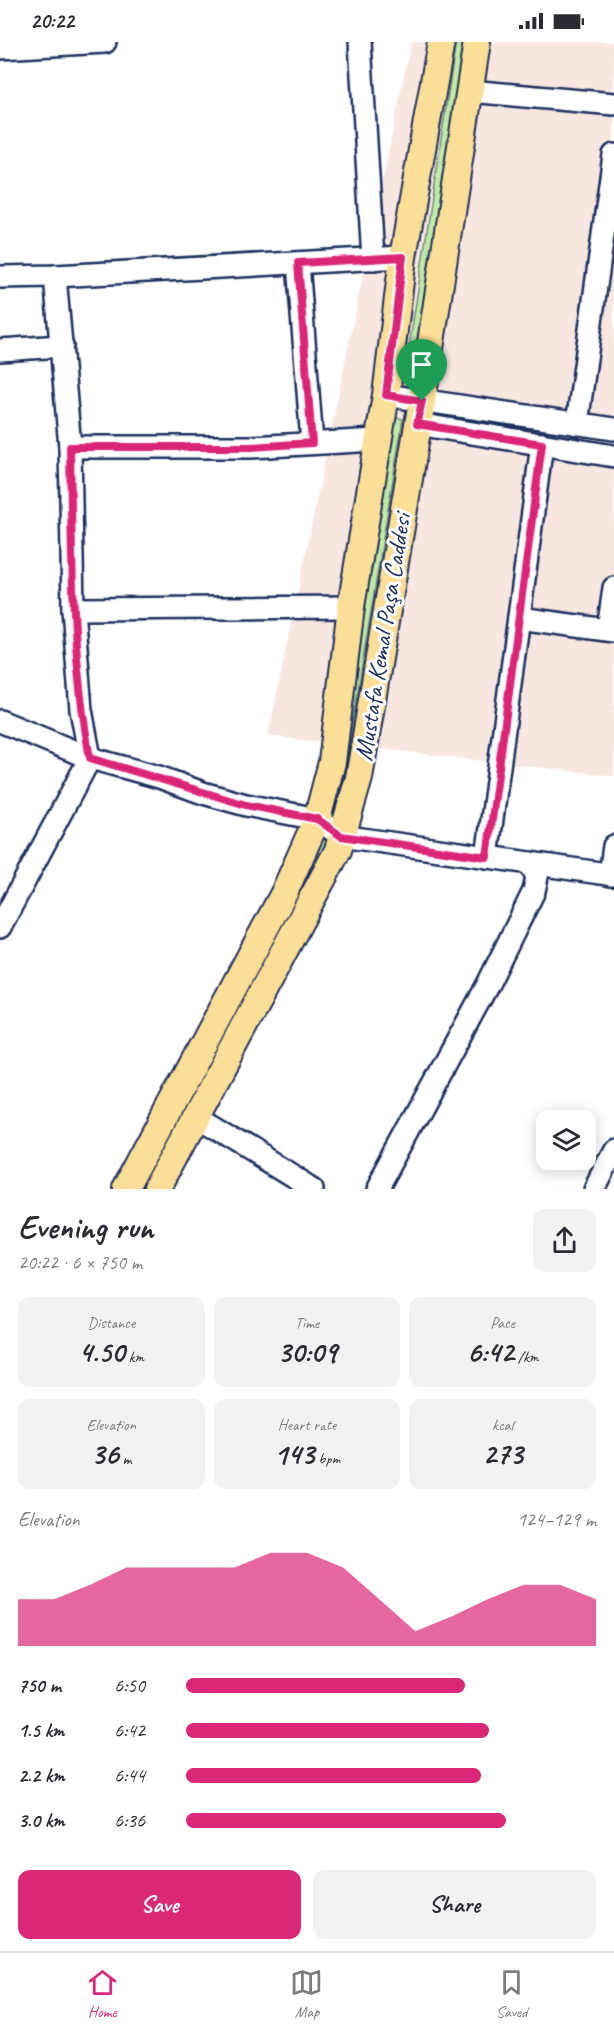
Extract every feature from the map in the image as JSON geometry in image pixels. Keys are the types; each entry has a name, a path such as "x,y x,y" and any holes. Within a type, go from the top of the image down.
{"main road":[{"name":"Mustafa Kemal Paşa Caddesi","path":"126,1189 284,893 317,819 332,762 351,607 386,395 403,257 441,42"},
{"name":"Mustafa Kemal Paşa Caddesi","path":"157,1189 338,850 363,760 420,413 477,42"}],"street":[{"path":"0,48 105,42"},
{"path":"360,42 373,259"},
{"path":"469,91 614,104"},
{"path":"577,424 614,155"},
{"path":"0,277 403,257"},
{"path":"298,263 312,443"},
{"path":"0,927 90,758 81,710 73,609 70,447 55,276"},
{"path":"0,350 62,346"},
{"path":"386,395 420,413 542,444 614,456"},
{"path":"420,413 577,424 614,429"},
{"path":"70,447 251,447 377,440"},
{"path":"487,857 542,444"},
{"path":"519,618 611,631 614,588"},
{"path":"73,609 351,607"},
{"path":"0,721 90,758 246,805 317,819 341,836 612,875 614,846"},
{"path":"377,1189 487,986 534,891 537,877 530,863"},
{"path":"195,1116 314,1189"},
{"path":"594,1189 614,1150"}],"shaded area":[{"path":"411,42 614,42 614,776 268,736"}],"green space":[{"path":"456,42 467,42 415,376 405,374"},
{"path":"393,417 403,419 342,786 335,787"},
{"path":"331,829 325,852 146,1189 137,1189 312,861 323,832"}],"route":[{"path":"403,257 386,395 422,401 417,424 542,444 487,857 341,836 317,819 246,805 90,758 81,710 73,609 70,447 251,447 312,443 298,263 403,257"}]}
